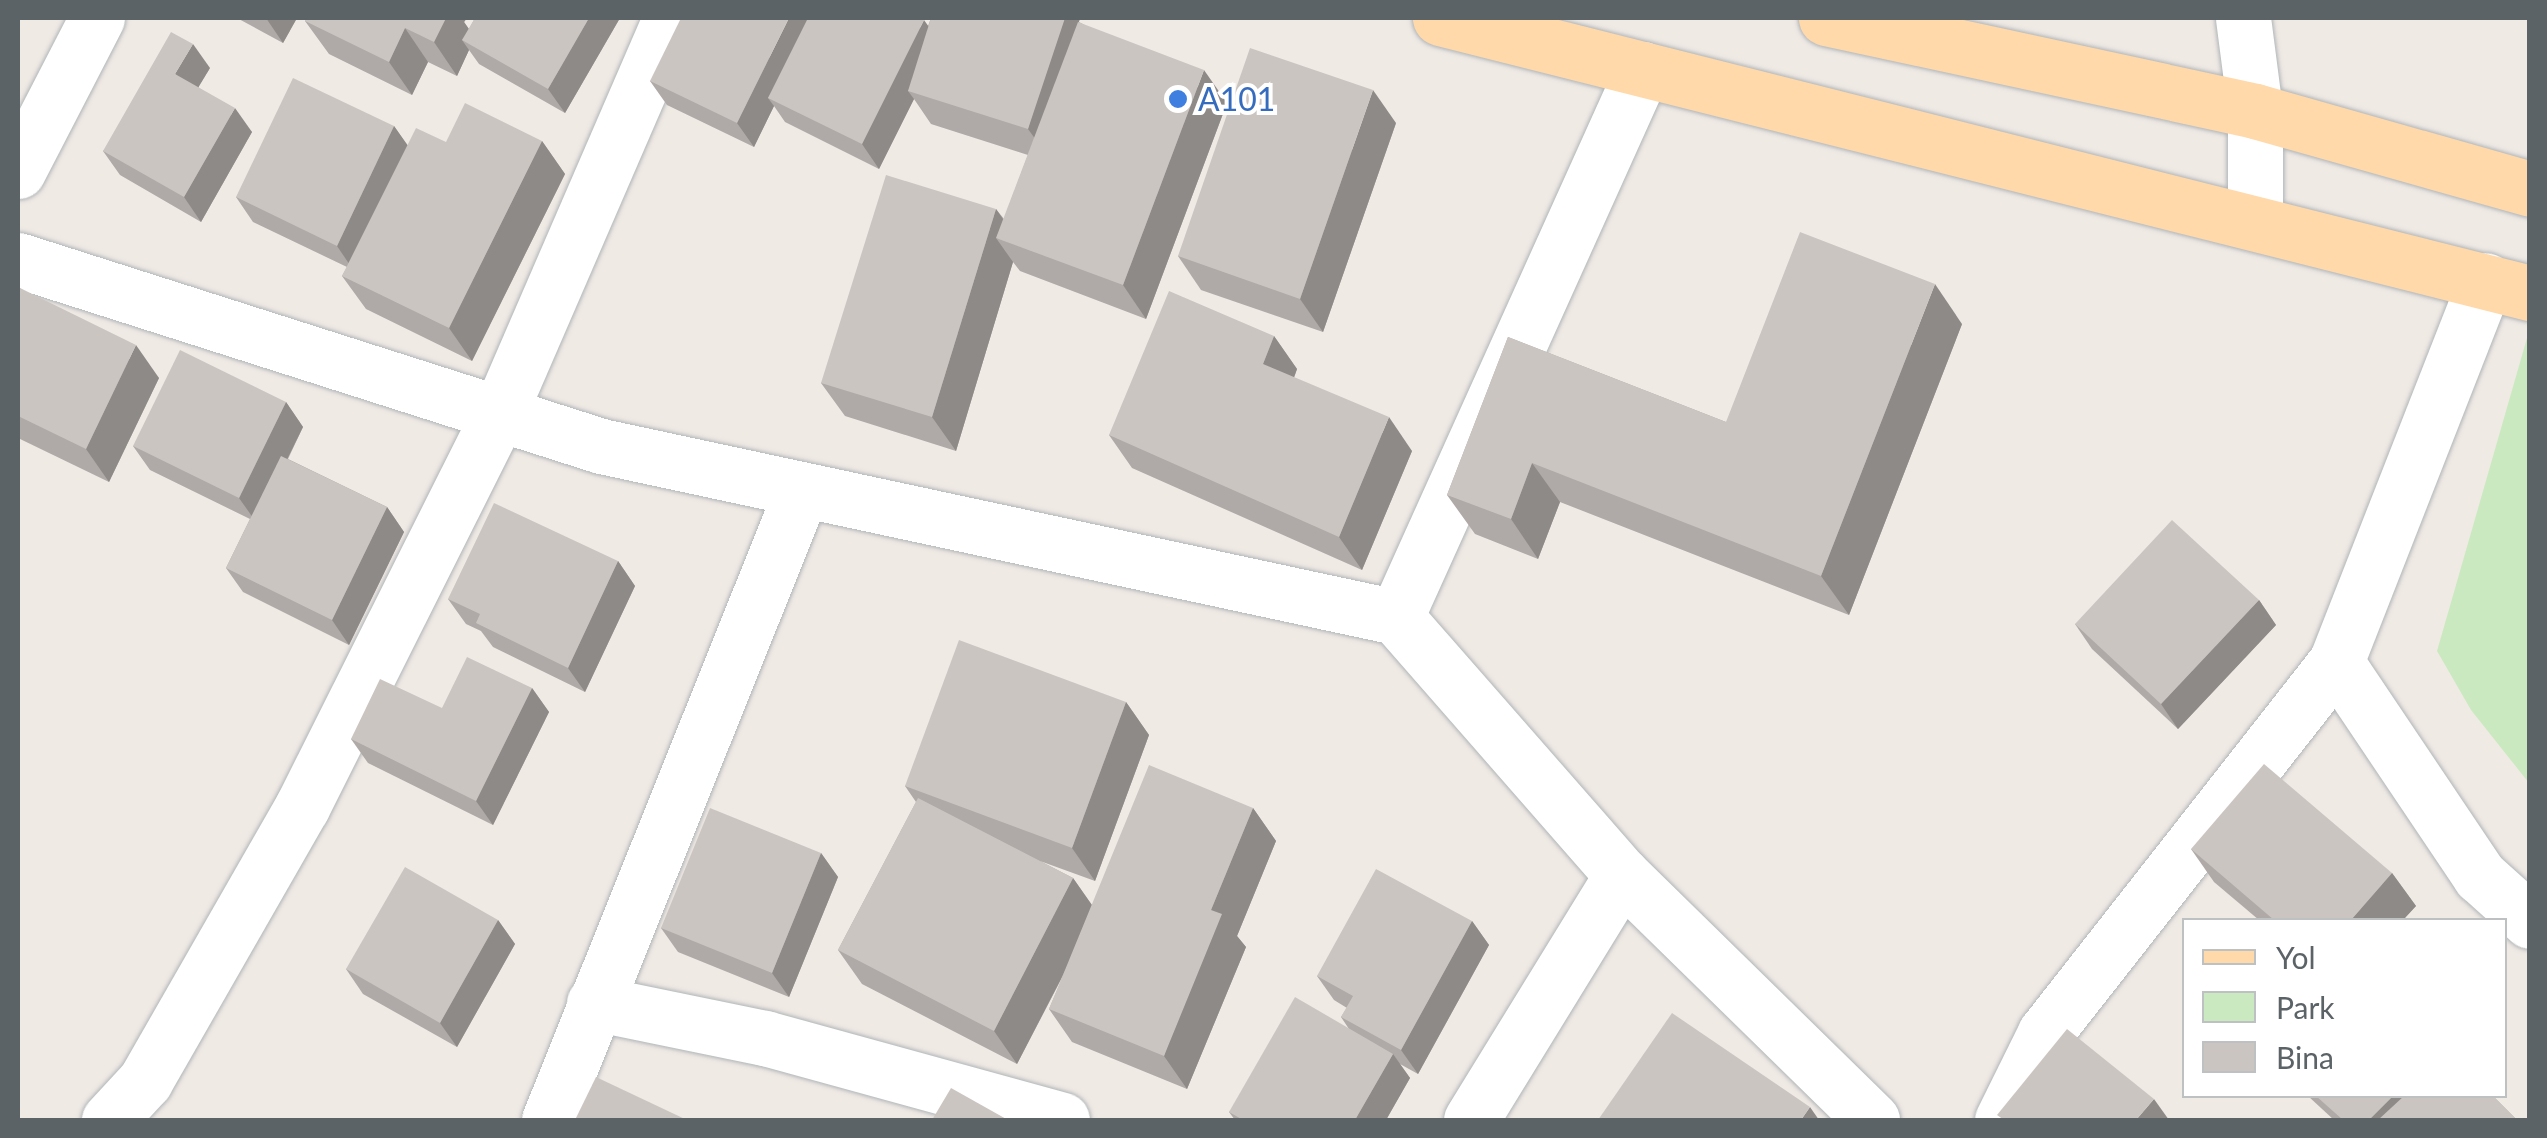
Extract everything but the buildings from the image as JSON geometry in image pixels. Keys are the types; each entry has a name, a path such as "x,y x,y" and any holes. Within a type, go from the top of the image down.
{"main road":[{"path":"1440,18 2508,287"},
{"path":"1826,18 2255,111 2530,189"}],"street":[{"path":"18,171 96,18"},
{"path":"109,1120 145,1080 302,807 499,414 670,18"},
{"path":"2242,18 2255,111 2255,223"},
{"path":"1396,617 1644,69"},
{"path":"18,260 600,446 1396,617 1622,875 1872,1120"},
{"path":"2002,1120 2045,1033 2336,662 2508,287"},
{"path":"549,1120 802,490"},
{"path":"2336,662 2480,876 2530,921"},
{"path":"1471,1120 1622,875"},
{"path":"594,1004 765,1038 1062,1120"}],"green space":[{"path":"2529,331 2529,783 2471,710 2437,651"}],"place":[{"name":"A101","path":"1178,99"}]}
